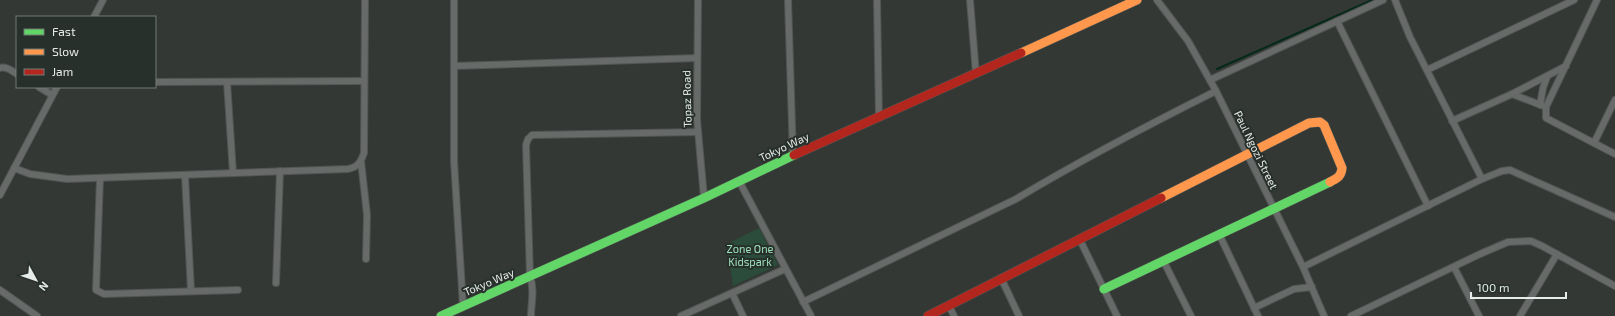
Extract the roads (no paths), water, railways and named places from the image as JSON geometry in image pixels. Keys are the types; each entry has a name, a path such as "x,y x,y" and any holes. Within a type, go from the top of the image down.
{"main road":[{"name":"Tokyo Way","path":"441,316 704,198 1136,0"},
{"path":"928,316 1002,280 1309,123 1320,122 1324,125 1342,168 1341,174 1331,183 1274,208 1104,289"}],"street":[{"path":"95,16 103,0"},
{"path":"14,168 30,174 67,179 348,169 356,167 361,161 364,153 365,0"},
{"path":"454,0 454,161 463,306"},
{"name":"Topaz Road","path":"698,0 698,132 704,198"},
{"path":"788,0 793,156"},
{"path":"877,0 878,118"},
{"path":"970,0 976,74"},
{"name":"Paul Ngozi Street","path":"1157,0 1188,41 1216,91 1303,267 1324,316"},
{"path":"1210,80 1383,0"},
{"path":"1395,0 1410,37 1482,179"},
{"path":"1427,70 1574,0"},
{"path":"1543,106 1566,66 1597,0"},
{"path":"1337,21 1428,206"},
{"path":"454,66 697,58"},
{"path":"1452,121 1512,94 1566,66"},
{"path":"0,68 10,69 16,73"},
{"path":"1546,77 1543,88 1543,106 1548,121 1615,154"},
{"path":"156,82 364,81"},
{"path":"227,82 233,173"},
{"path":"41,88 52,95"},
{"path":"0,194 56,88"},
{"path":"804,302 1016,199 1103,150 1216,91"},
{"path":"1512,94 1543,106"},
{"path":"1594,143 1615,100"},
{"path":"531,316 533,289 530,277 526,145 528,139 532,135 698,132"},
{"path":"361,161 367,215 366,259"},
{"path":"1303,267 1482,179 1502,171 1510,170 1615,218"},
{"path":"276,283 280,171"},
{"path":"185,175 191,291"},
{"path":"100,178 96,290 104,294 238,290"},
{"path":"739,181 811,316"},
{"path":"1219,234 1258,316"},
{"path":"1080,240 1117,316"},
{"path":"1351,316 1508,242 1531,241 1615,286"},
{"path":"1520,316 1557,254"},
{"path":"1163,260 1191,316"},
{"path":"1454,267 1479,316"},
{"path":"681,316 785,269"},
{"path":"1002,280 1019,316"},
{"path":"1254,308 1294,289 1312,287"},
{"path":"0,290 37,316"},
{"path":"732,293 743,316"},
{"path":"949,306 954,316"}],"waterway":[{"path":"1217,69 1372,0"}],"park label":[{"name":"Zone One Kidspark","path":"750,255"}]}
